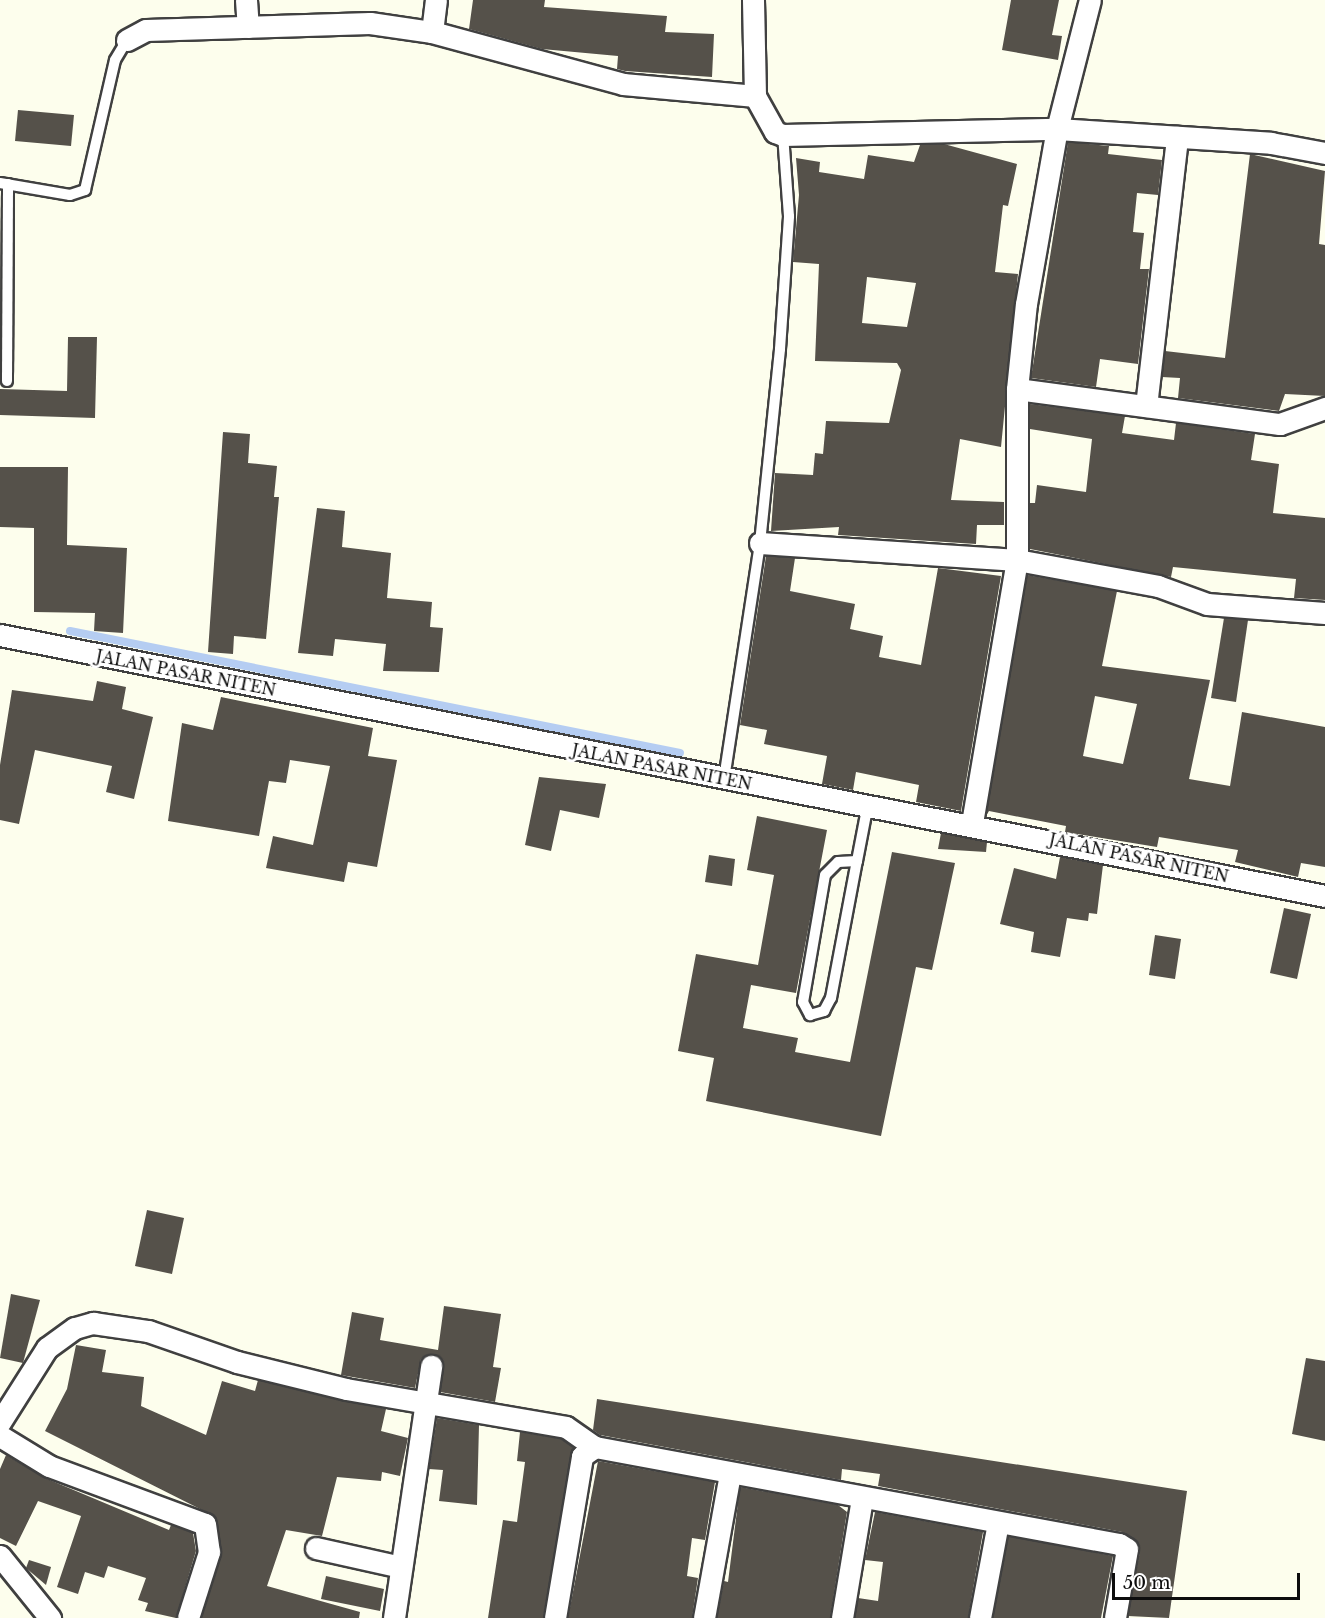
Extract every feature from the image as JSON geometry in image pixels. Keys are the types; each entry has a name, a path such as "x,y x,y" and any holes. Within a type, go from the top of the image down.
{"street":[{"path":"246,0 249,27"},
{"path":"432,32 436,0"},
{"path":"753,0 759,103 779,133 1057,129 1177,137 1325,153"},
{"path":"972,823 1017,560 1017,389 1026,304 1057,129 1090,0"},
{"path":"128,40 146,30 249,27 334,21 432,32 623,84 759,103"},
{"path":"1146,406 1177,137"},
{"path":"1017,389 1280,424 1325,408"},
{"path":"760,543 1017,560 1158,586 1207,604 1325,613"},
{"name":"JALAN PASAR NITEN","path":"0,635 830,801 869,802 1324,890"},
{"path":"0,1422 47,1348 75,1328 93,1323 148,1331 237,1362 424,1404 566,1426 595,1447 1124,1545 1115,1618"},
{"path":"394,1618 431,1366"},
{"path":"0,1436 48,1466 205,1524 208,1551 188,1618"},
{"path":"555,1618 582,1456 595,1447"},
{"path":"704,1618 730,1473"},
{"path":"842,1618 862,1498"},
{"path":"980,1618 998,1523"},
{"path":"316,1548 401,1567"},
{"path":"0,1556 50,1618"}],"lane":[{"path":"7,381 4,183 70,195 85,190 112,69 128,40"},
{"path":"724,779 760,543 788,227 779,133"},
{"path":"857,861 838,862 825,875 802,1002 810,1015 824,1011 831,998 869,802"}],"building":[{"path":"473,0 545,0 544,7 667,16 665,32 714,34 712,77 625,71 617,69 618,56 542,49 469,29"},
{"path":"1011,0 1059,0 1052,35 1062,36 1058,60 1002,50"},
{"path":"18,110 74,115 71,146 15,141"},
{"path":"1068,142 1109,146 1108,154 1162,160 1158,195 1137,193 1133,232 1144,233 1140,269 1149,269 1138,364 1100,359 1096,387 1031,378"},
{"path":"944,144 1017,164 1008,206 1003,205 995,272 1018,274 1001,447 960,439 951,500 1004,502 1004,525 977,525 976,544 838,535 839,527 771,531 775,473 813,475 815,453 823,454 826,421 889,423 901,370 897,363 815,361 819,264 793,262 799,195 796,158 820,162 819,172 864,179 868,155 914,162 920,145","holes":["867,277 916,283 907,327 862,323"]},
{"path":"1250,154 1325,171 1319,244 1325,245 1325,396 1285,394 1279,411 1178,398 1180,378 1162,377 1165,351 1225,358"},
{"path":"68,337 97,337 95,418 0,415 0,389 67,391"},
{"path":"1030,404 1125,416 1122,433 1174,440 1176,423 1255,434 1251,460 1279,464 1273,513 1325,518 1325,600 1294,598 1296,579 1173,567 1171,577 1030,549 1030,503 1035,503 1037,485 1086,492 1092,439 1030,429"},
{"path":"223,432 250,434 248,463 277,466 274,497 279,497 266,639 234,636 233,654 208,652"},
{"path":"0,467 68,467 67,545 127,548 123,633 94,631 95,613 34,612 34,528 0,527"},
{"path":"317,508 345,511 342,547 391,553 387,598 432,602 430,627 443,628 439,672 383,671 386,644 335,639 333,656 298,653"},
{"path":"766,556 795,558 790,591 855,604 850,629 883,636 879,657 921,665 938,568 1001,576 961,811 916,802 919,785 856,772 853,790 822,784 827,756 764,744 767,730 740,725"},
{"path":"1027,575 1117,591 1102,666 1210,680 1189,779 1230,786 1242,712 1325,727 1325,867 1301,863 1298,877 1235,862 1238,850 1159,837 1157,847 1065,832 1066,826 989,811 986,816","holes":["1095,696 1137,704 1123,764 1083,756"]},
{"path":"1224,618 1248,620 1236,702 1211,698"},
{"path":"97,681 126,687 122,709 153,717 134,799 106,792 112,766 35,750 19,824 0,820 0,765 12,690 93,701"},
{"path":"221,697 373,728 368,756 397,760 377,867 348,862 344,882 266,868 273,836 313,845 330,766 290,760 286,783 269,781 259,836 168,821 182,723 213,730"},
{"path":"539,777 606,784 599,818 560,810 551,851 525,845"},
{"path":"757,816 827,830 796,993 751,985 743,1028 798,1038 795,1052 850,1062 892,852 955,863 932,970 916,967 881,1136 706,1101 714,1058 678,1051 696,954 758,965 774,875 747,870"},
{"path":"941,833 987,842 986,852 938,849"},
{"path":"709,855 735,859 732,886 705,882"},
{"path":"1060,857 1103,865 1097,914 1089,913 1088,921 1067,918 1060,957 1031,952 1034,932 1000,924 1014,868 1056,879"},
{"path":"1284,908 1311,914 1297,979 1270,973"},
{"path":"1155,935 1181,939 1175,979 1149,975"},
{"path":"147,1210 184,1218 172,1274 135,1266"},
{"path":"11,1294 40,1300 23,1363 0,1358"},
{"path":"444,1306 501,1314 493,1367 501,1368 495,1402 440,1392 443,1362 433,1354 421,1359 415,1388 341,1375 352,1312 384,1318 380,1340 438,1350"},
{"path":"76,1345 106,1350 102,1372 144,1377 141,1406 206,1435 222,1381 255,1391 258,1380 386,1409 381,1431 408,1438 400,1476 382,1472 381,1481 337,1477 322,1536 286,1530 267,1586 360,1612 359,1618 201,1618 221,1555 214,1516 45,1431 67,1389"},
{"path":"1306,1358 1325,1361 1325,1441 1292,1434"},
{"path":"597,1399 1187,1491 1169,1618 1128,1616 1140,1551 1134,1539 1122,1532 878,1486 880,1474 842,1469 841,1480 600,1435 593,1430"},
{"path":"437,1418 479,1425 477,1505 439,1501 443,1470 429,1469"},
{"path":"520,1432 561,1439 573,1447 543,1618 488,1618 503,1520 517,1522 525,1462 517,1461"},
{"path":"6,1455 45,1478 169,1530 171,1525 193,1533 196,1551 176,1618 145,1611 148,1603 138,1600 146,1578 108,1566 104,1578 85,1572 78,1594 57,1587 81,1516 38,1501 16,1546 0,1538 0,1469"},
{"path":"598,1461 715,1482 705,1540 692,1538 687,1576 698,1578 692,1618 568,1618"},
{"path":"740,1487 838,1505 847,1512 830,1618 717,1618 724,1581 728,1582"},
{"path":"875,1512 983,1532 968,1618 855,1618 858,1598 878,1601 883,1562 865,1560"},
{"path":"1008,1536 1113,1556 1101,1618 993,1618"},
{"path":"29,1560 51,1567 46,1585 26,1568"},
{"path":"326,1576 384,1589 380,1611 321,1599"}],"waterway":[{"path":"70,631 680,753"}]}
